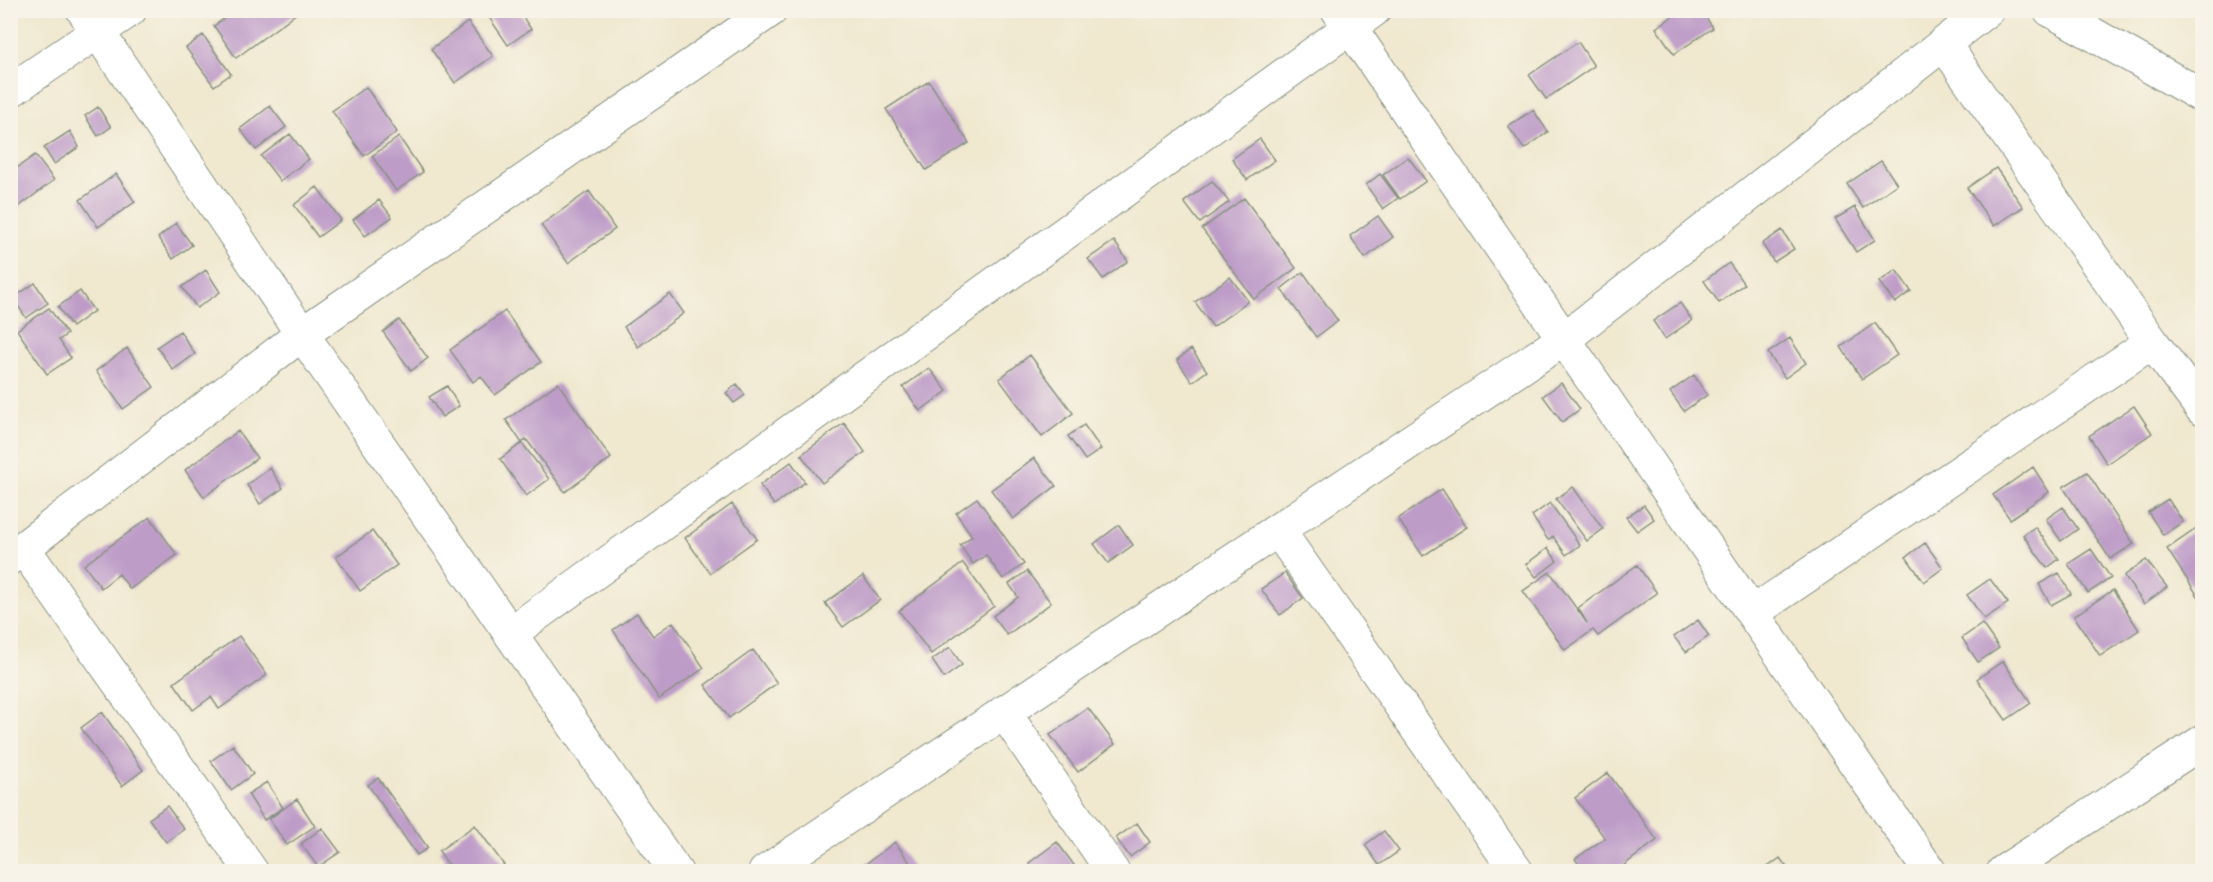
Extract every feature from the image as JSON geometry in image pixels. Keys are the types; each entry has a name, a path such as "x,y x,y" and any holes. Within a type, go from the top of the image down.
{"street":[{"path":"18,81 91,21 130,10"},
{"path":"252,872 17,553 302,334 771,10"},
{"path":"765,872 1564,339 1987,10"},
{"path":"2050,10 2202,96"},
{"path":"511,633 1354,16 1564,339 1930,872"},
{"path":"91,21 302,334 676,872"},
{"path":"1944,44 2152,342 2202,409"},
{"path":"1752,613 2152,342"},
{"path":"1278,530 1517,872"},
{"path":"1004,712 1113,872"},
{"path":"2003,872 2202,742"}],"building":[{"path":"236,10 301,10 236,58 214,26"},
{"path":"484,10 518,10 531,29 508,45"},
{"path":"1682,10 1701,10 1713,28 1674,54 1656,28"},
{"path":"468,22 493,56 455,83 431,49"},
{"path":"203,35 231,74 214,86 186,48"},
{"path":"1578,42 1594,66 1546,99 1529,75"},
{"path":"929,81 969,143 926,170 886,109"},
{"path":"366,87 397,132 364,156 332,111"},
{"path":"270,106 286,127 256,150 240,129"},
{"path":"98,107 111,127 98,136 85,116"},
{"path":"1533,110 1548,132 1524,149 1508,126"},
{"path":"70,131 79,147 54,164 44,148"},
{"path":"290,134 309,159 280,181 261,156"},
{"path":"399,137 423,172 396,191 372,156"},
{"path":"1260,139 1275,160 1247,180 1232,159"},
{"path":"35,155 54,180 17,208 10,198 10,173"},
{"path":"1408,157 1426,181 1400,199 1383,175"},
{"path":"1881,161 1897,184 1863,208 1847,184"},
{"path":"1996,168 2023,207 1994,226 1967,188"},
{"path":"116,174 135,202 98,227 80,200"},
{"path":"1380,174 1398,198 1383,209 1366,185"},
{"path":"1212,181 1229,202 1200,223 1184,202"},
{"path":"317,187 341,220 318,237 294,205"},
{"path":"589,191 615,229 568,263 541,225"},
{"path":"1244,198 1296,268 1254,299 1202,229"},
{"path":"379,200 392,217 365,236 353,220"},
{"path":"1855,207 1875,240 1856,252 1835,219"},
{"path":"1378,216 1393,237 1365,258 1350,236"},
{"path":"176,223 192,245 173,259 158,238"},
{"path":"1782,230 1794,249 1774,262 1762,244"},
{"path":"1114,241 1128,261 1103,279 1088,259"},
{"path":"1729,263 1744,284 1719,303 1704,281"},
{"path":"206,270 220,292 197,308 182,287"},
{"path":"1896,270 1911,291 1895,303 1879,282"},
{"path":"1303,272 1338,321 1316,337 1281,289"},
{"path":"1230,277 1248,301 1213,327 1195,302"},
{"path":"35,283 48,303 26,318 13,298"},
{"path":"80,291 94,311 72,327 58,307"},
{"path":"670,294 684,313 638,347 624,327"},
{"path":"1680,303 1692,320 1665,339 1653,321"},
{"path":"49,308 67,334 59,340 71,358 47,374 17,330"},
{"path":"505,311 541,362 495,395 481,376 473,382 450,350"},
{"path":"399,320 428,358 411,371 383,332"},
{"path":"1875,323 1897,355 1862,379 1841,347"},
{"path":"180,331 195,354 173,370 157,347"},
{"path":"1790,338 1806,363 1785,378 1768,353"},
{"path":"127,348 154,387 123,409 96,371"},
{"path":"1191,349 1207,371 1192,382 1177,360"},
{"path":"1030,355 1073,413 1042,437 999,379"},
{"path":"929,368 947,391 920,411 903,387"},
{"path":"1694,375 1707,395 1684,411 1670,392"},
{"path":"558,383 611,458 565,492 526,439 522,443 506,420"},
{"path":"1561,383 1580,409 1562,422 1543,396"},
{"path":"737,384 745,395 734,403 726,393"},
{"path":"447,386 459,406 442,417 429,397"},
{"path":"2134,406 2152,433 2107,464 2089,436"},
{"path":"844,423 865,452 822,483 801,455"},
{"path":"1084,425 1101,449 1085,460 1068,436"},
{"path":"238,431 257,458 204,497 185,470"},
{"path":"522,443 549,479 526,496 500,459"},
{"path":"1034,458 1056,486 1013,519 991,490"},
{"path":"791,462 805,482 774,505 760,485"},
{"path":"2033,467 2049,492 2010,519 1993,495"},
{"path":"270,468 283,488 260,504 247,485"},
{"path":"2087,472 2134,544 2110,559 2063,487"},
{"path":"1573,487 1603,529 1587,541 1556,499"},
{"path":"1442,489 1467,527 1423,556 1398,519"},
{"path":"977,498 1024,564 1003,579 986,555 973,564 960,545 972,536 956,513"},
{"path":"2168,499 2183,522 2163,535 2148,512"},
{"path":"1550,503 1580,545 1566,555 1553,536 1548,540 1532,516"},
{"path":"732,504 757,539 710,573 685,538"},
{"path":"1644,505 1654,519 1637,531 1626,517"},
{"path":"2063,507 2078,529 2061,541 2046,519"},
{"path":"150,517 177,555 130,589 119,574 101,588 84,565"},
{"path":"1119,525 1133,545 1108,563 1094,544"},
{"path":"2202,525 2202,602 2167,549"},
{"path":"2035,527 2059,559 2047,568 2023,535"},
{"path":"372,531 397,565 360,591 336,557"},
{"path":"1925,543 1943,568 1924,582 1906,557"},
{"path":"1548,548 1557,561 1536,577 1526,564"},
{"path":"2091,549 2111,578 2088,593 2068,564"},
{"path":"2146,560 2167,587 2144,604 2124,576"},
{"path":"963,563 994,606 931,654 899,611"},
{"path":"1637,565 1657,593 1598,636 1593,630 1565,650 1523,591 1550,572 1587,623 1578,608"},
{"path":"1027,571 1051,603 1007,635 993,616 1018,597 1009,584"},
{"path":"1285,573 1303,598 1280,615 1261,589"},
{"path":"2059,573 2071,594 2051,605 2039,584"},
{"path":"863,576 880,600 843,627 825,603"},
{"path":"1990,579 2008,603 1984,619 1967,595"},
{"path":"2113,590 2139,630 2100,656 2074,616"},
{"path":"637,613 653,636 673,622 704,668 659,699 613,630"},
{"path":"1698,620 1709,636 1686,652 1674,637"},
{"path":"1982,624 1999,648 1978,662 1962,638"},
{"path":"239,636 267,675 219,709 211,697 193,710 174,683"},
{"path":"950,647 962,665 944,678 932,660"},
{"path":"753,650 777,683 729,718 705,685"},
{"path":"2003,661 2031,703 2006,720 1977,679"},
{"path":"1088,708 1115,744 1078,772 1050,735"},
{"path":"102,712 143,770 122,786 81,728"},
{"path":"233,745 253,774 231,790 211,761"},
{"path":"1608,773 1657,840 1615,872 1585,872 1575,859 1605,838 1575,798"},
{"path":"378,778 428,848 417,855 368,785"},
{"path":"267,782 283,808 264,820 248,794"},
{"path":"297,799 315,826 287,845 269,819"},
{"path":"167,806 184,829 166,842 149,819"},
{"path":"1137,823 1150,842 1130,857 1116,838"},
{"path":"475,825 504,865 495,872 453,872 439,851"},
{"path":"322,828 340,852 318,867 301,844"},
{"path":"1384,831 1399,851 1379,865 1365,845"},
{"path":"895,842 913,867 906,872 855,872"},
{"path":"1057,842 1079,872 1035,872 1029,863"},
{"path":"1780,858 1790,872 1761,872"}]}
